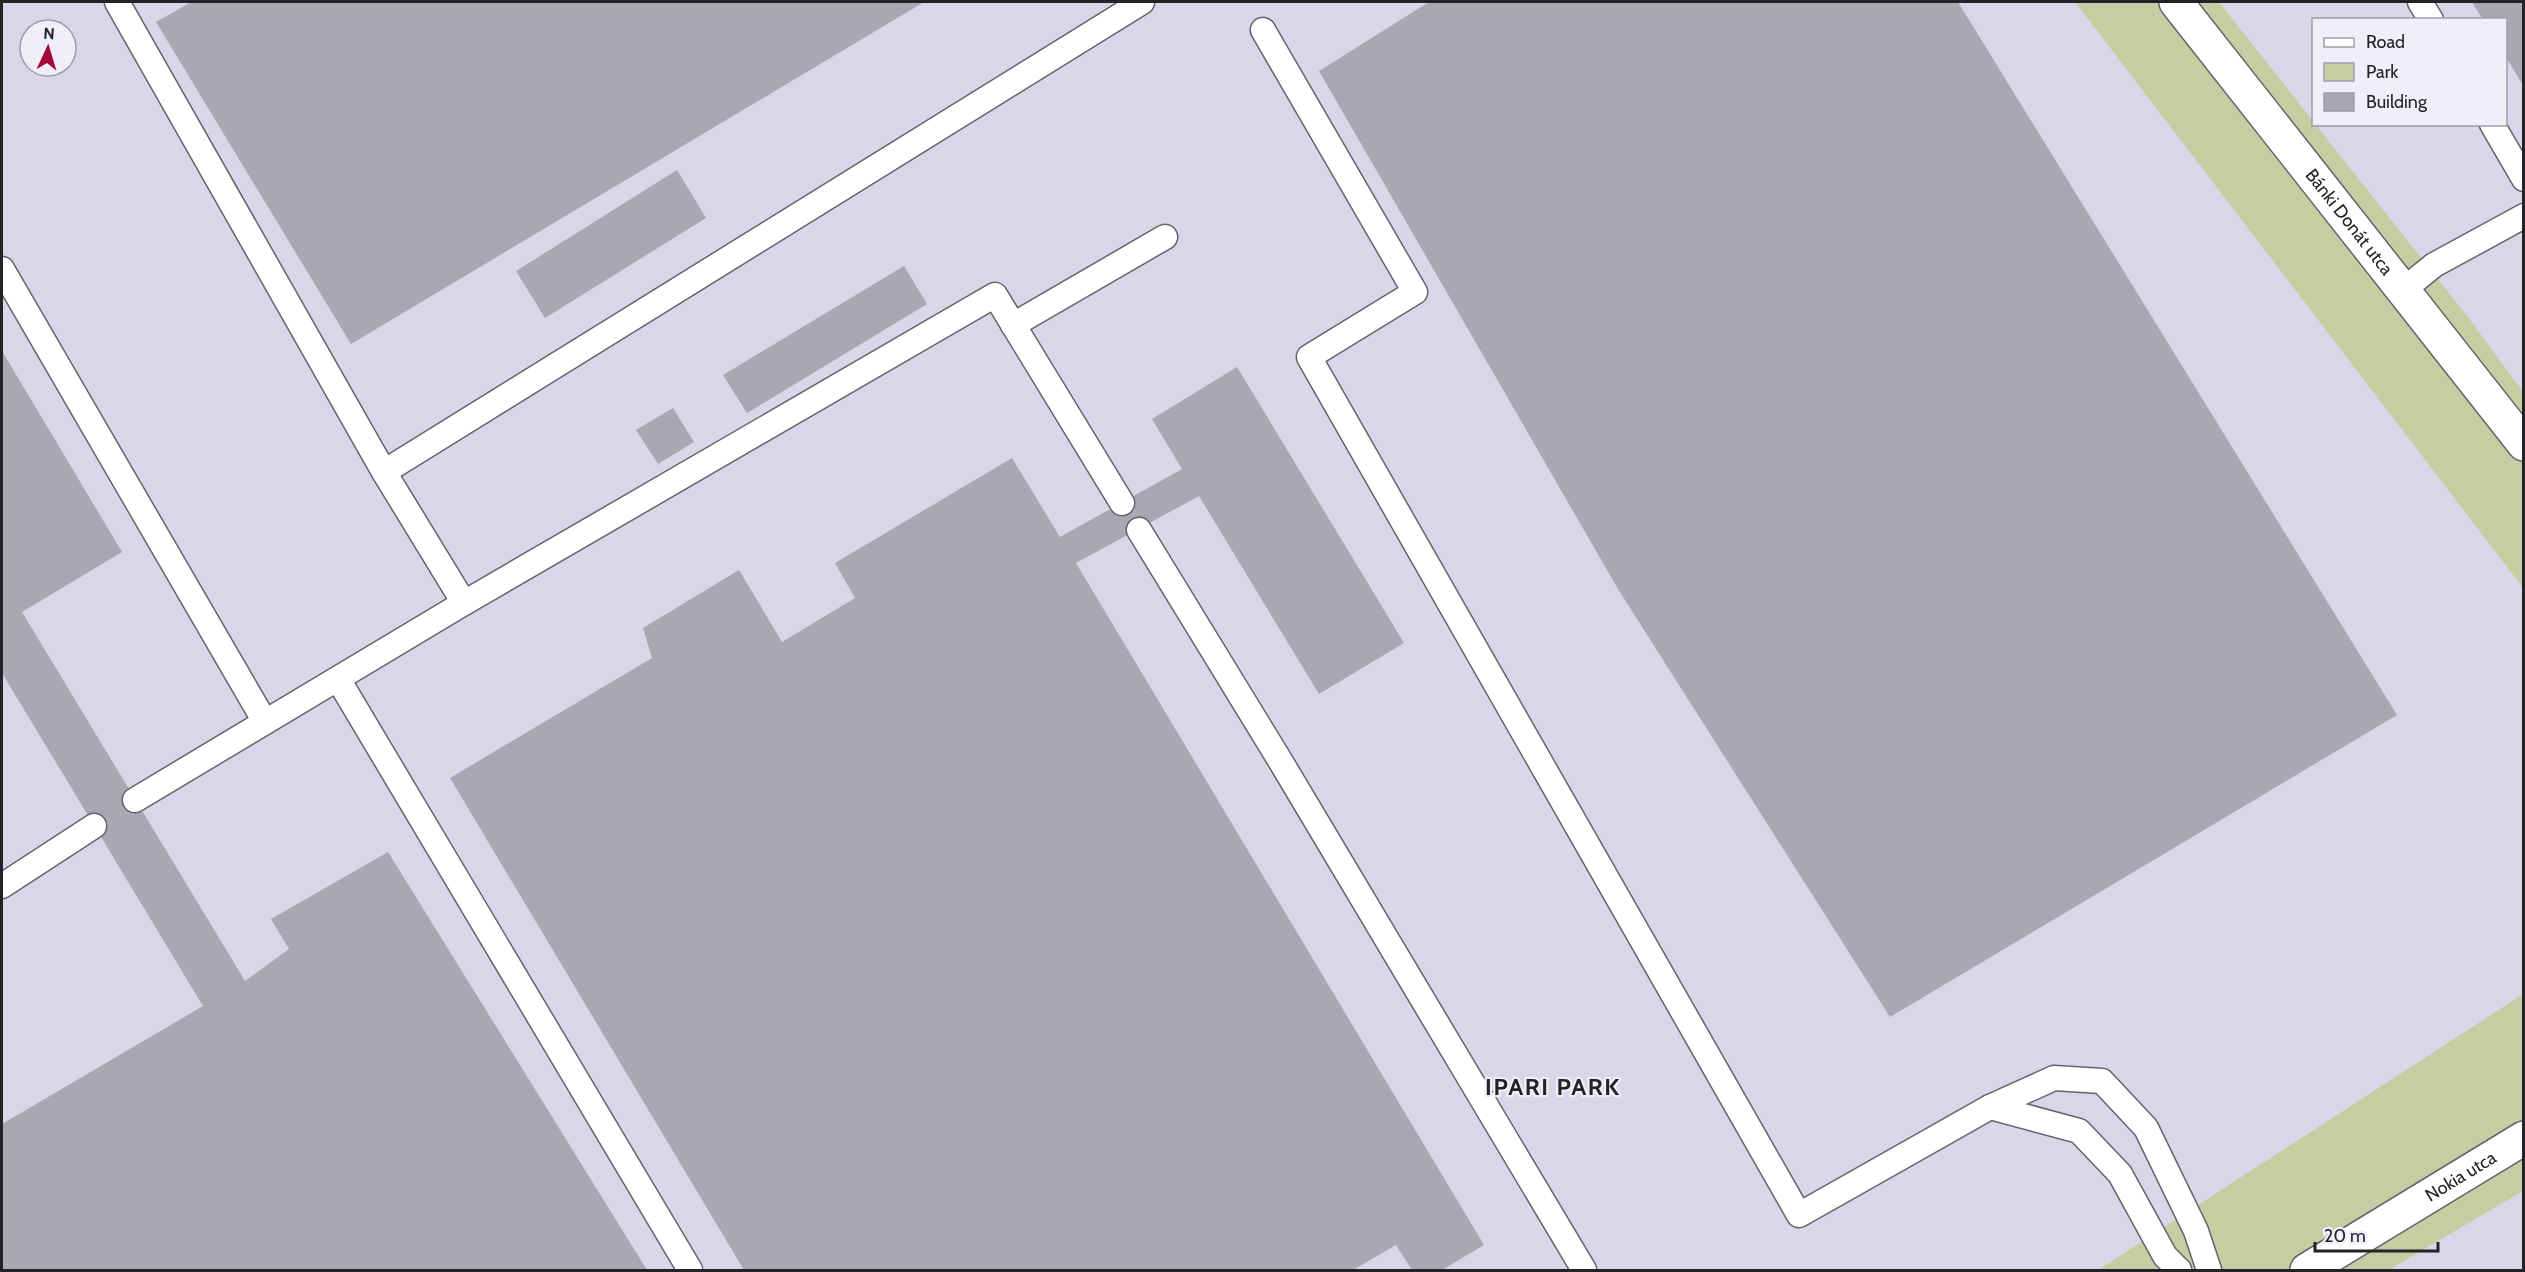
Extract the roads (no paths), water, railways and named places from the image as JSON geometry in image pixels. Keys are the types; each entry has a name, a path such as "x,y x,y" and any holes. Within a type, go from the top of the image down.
{"street":[{"name":"Bánki Donát utca","path":"2176,2 2523,444"},
{"name":"Nokia utca","path":"2307,1270 2523,1138"}],"lane":[{"path":"117,2 384,472 464,603"},
{"path":"384,472 1142,2"},
{"path":"2420,2 2429,18"},
{"path":"1263,30 1415,292 1309,357 1799,1215 1990,1107 2054,1078 2102,1081 2146,1128 2196,1231 2209,1270"},
{"path":"2493,126 2523,179"},
{"path":"2402,291 2434,265 2523,216"},
{"path":"1013,325 1165,237"},
{"path":"2,269 265,722"},
{"path":"135,800 464,603 995,294 1122,503"},
{"path":"1139,530 1281,762 1584,1270"},
{"path":"338,679 690,1270"},
{"path":"2,886 94,826"},
{"path":"1990,1107 2079,1131 2120,1174 2165,1256 2179,1270"}],"district":[{"name":"IPARI PARK","path":"1553,1086"}]}
